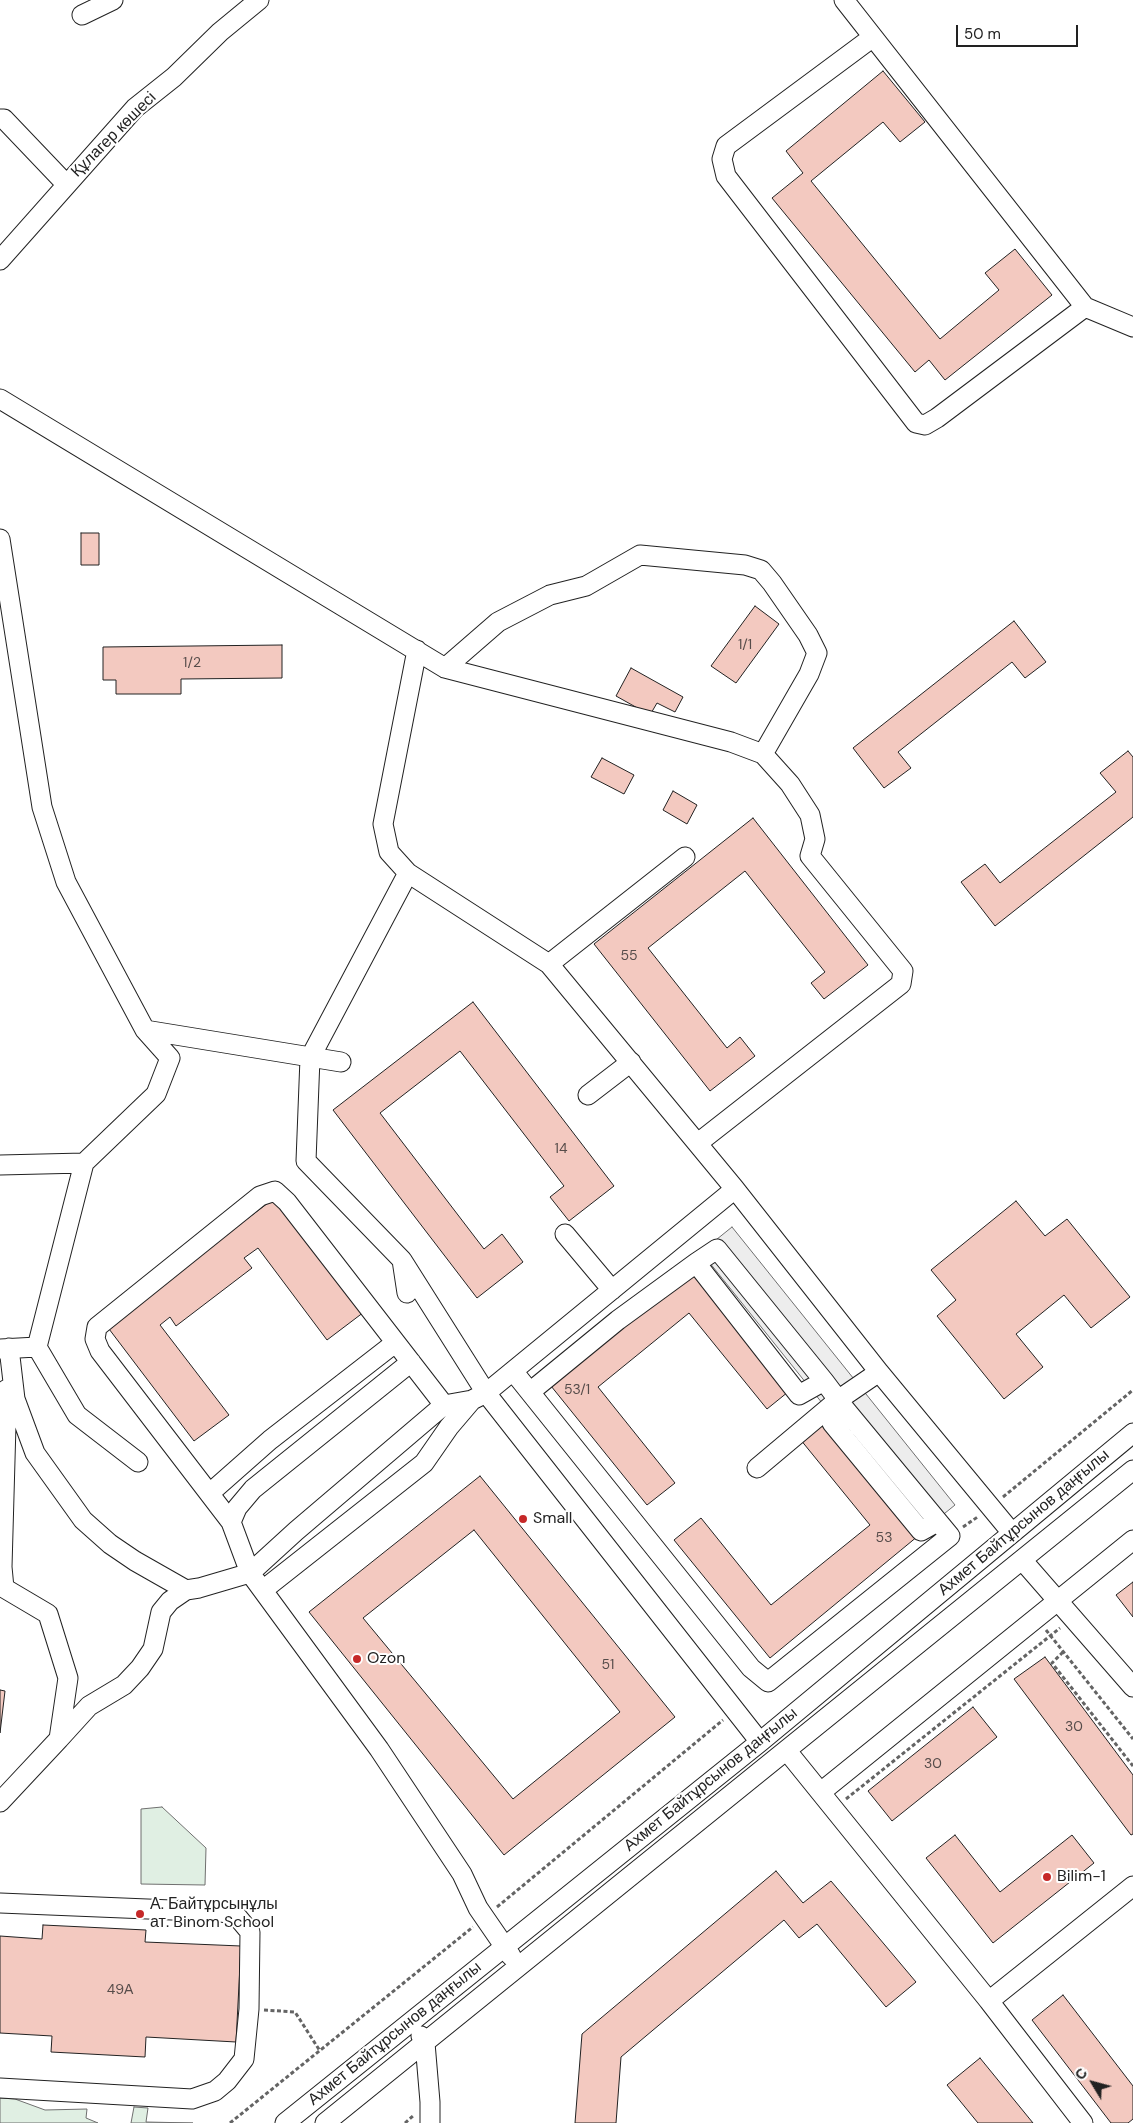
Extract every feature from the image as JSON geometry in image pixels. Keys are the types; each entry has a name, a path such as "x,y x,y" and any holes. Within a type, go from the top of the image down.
{"street":[{"path":"82,15 113,0"},
{"name":"Құлагер көшесі","path":"0,260 135,108 174,77 220,32 259,0"},
{"path":"844,0 1084,307 1133,327"},
{"path":"873,37 726,146 722,159 726,176 916,423 925,424 937,418 1084,307"},
{"path":"0,119 4,119 66,184"},
{"path":"0,399 446,668 731,742 762,754 790,784 810,815 814,839 810,856 903,972 901,984 698,1143"},
{"path":"0,539 42,807 66,882 145,1030 170,1058 156,1094 84,1164 37,1347 77,1415 138,1462"},
{"path":"446,668 498,622 550,595 586,586 640,555 745,565 761,570 772,583 808,635 817,653 808,674 762,754"},
{"path":"417,650 383,824 389,852 408,873 549,964 698,1143 879,1372 1012,1533"},
{"path":"549,964 685,857"},
{"path":"408,873 310,1058 306,1161 402,1260 479,1397 760,1742"},
{"path":"145,1030 341,1062"},
{"path":"588,1095 631,1062"},
{"path":"0,1165 84,1164"},
{"path":"263,1590 424,1463 449,1427 479,1397 735,1189"},
{"path":"444,1405 276,1190 260,1196 96,1327 95,1340 100,1351 231,1522 250,1574 379,1749 462,1874 485,1917 519,1968"},
{"path":"565,1234 612,1290"},
{"path":"513,1371 751,1668 768,1682 950,1536 841,1405 824,1381 717,1249 618,1320 530,1392"},
{"path":"402,1260 407,1293"},
{"path":"696,1264 799,1395 824,1381"},
{"path":"210,1493 270,1440 395,1343"},
{"path":"4,1348 37,1347"},
{"path":"4,1348 1,1566 4,1588 48,1614 68,1678 60,1739"},
{"path":"4,1348 14,1399 35,1452 83,1520 110,1544 134,1561 186,1590"},
{"path":"231,1522 237,1508 253,1489 411,1362"},
{"path":"757,1468 841,1405 879,1372"},
{"path":"0,1802 89,1706 124,1685 140,1668 153,1649 161,1612 170,1601 186,1590 250,1574 296,1531 444,1405 479,1397"},
{"name":"Ахмет Байтұрсынов даңғылы","path":"285,2123 760,1742 1133,1433"},
{"name":"Ахмет Байтұрсынов даңғылы","path":"326,2123 1023,1561 1133,1470"},
{"path":"822,1792 1133,1540"},
{"path":"1023,1561 1133,1687"},
{"path":"787,1751 989,2001 1083,2123"},
{"path":"989,2001 1133,1886"},
{"path":"0,1903 235,1914 250,1932 249,2009 244,2059 227,2081 215,2091 192,2099 0,2088"},
{"path":"410,2021 425,2043 430,2123"}],"path":[{"path":"950,1536 992,1507 1133,1390"},
{"path":"1036,1618 1133,1739"},
{"path":"834,1808 1072,1618"},
{"path":"1063,1652 1052,1663 1133,1766"},
{"path":"230,2123 485,1917 735,1710"},
{"path":"249,2009 295,2012 320,2050"}],"green space":[{"path":"162,1807 206,1848 205,1885 141,1884 141,1809"},
{"path":"0,2098 15,2099 45,2110 87,2109 86,2118 98,2123 0,2123"},
{"path":"134,2107 148,2108 146,2122 193,2123 131,2123"}],"shaded area":[{"path":"732,1227 955,1505 924,1530 701,1252"}],"building":[{"path":"883,71 925,122 900,142 883,122 811,181 940,339 999,290 985,273 1015,249 1052,295 945,380 929,360 915,372 772,198 803,173 786,151"},
{"path":"81,533 99,533 99,565 81,565"},
{"path":"755,606 779,624 736,683 711,666"},
{"path":"1014,621 1046,662 1025,678 1012,662 898,752 911,768 884,788 853,748"},
{"path":"282,645 282,678 181,679 181,694 116,694 116,680 103,680 103,647"},
{"path":"631,668 683,697 675,712 657,703 650,715 616,696"},
{"path":"1128,751 1133,757 1133,817 995,926 961,882 985,864 1000,883 1116,792 1100,773"},
{"path":"602,758 634,775 624,794 591,777"},
{"path":"673,791 697,805 687,824 663,810"},
{"path":"753,818 868,965 824,999 811,983 825,972 745,871 648,948 727,1048 740,1037 755,1056 710,1091 594,944"},
{"path":"473,1002 614,1186 569,1221 550,1197 564,1186 460,1051 380,1113 484,1249 502,1234 523,1262 477,1298 333,1110"},
{"path":"276,1197 364,1312 327,1340 258,1248 244,1258 252,1268 176,1326 170,1317 160,1325 229,1415 194,1441 106,1325"},
{"path":"1016,1201 1045,1236 1067,1219 1130,1297 1091,1328 1064,1295 1016,1334 1043,1367 1004,1399 937,1316 956,1300 931,1270"},
{"path":"692,1273 788,1392 767,1409 689,1313 598,1387 675,1483 647,1505 551,1386"},
{"path":"823,1420 918,1536 770,1658 674,1540 701,1518 771,1605 870,1525 800,1439"},
{"path":"480,1476 675,1717 504,1855 309,1612","holes":["474,1530 620,1712 513,1799 363,1618"]},
{"path":"1133,1582 1133,1617 1116,1595"},
{"name":"Bilim-1","path":"1045,1657 1133,1775 1133,1834 1131,1835 1014,1679"},
{"path":"0,1690 5,1691 0,1733"},
{"path":"973,1707 997,1737 892,1821 868,1791"},
{"name":"Bilim-1","path":"955,1835 1000,1892 1072,1835 1094,1863 993,1943 926,1858"},
{"path":"776,1871 803,1903 831,1881 916,1982 886,2007 817,1924 799,1938 784,1920 621,2057 616,2123 575,2123 582,2034"},
{"path":"43,1925 146,1930 145,1942 241,1946 236,2042 146,2037 145,2057 51,2052 52,2036 0,2033 0,1936 42,1939"},
{"path":"1063,1995 1133,2086 1133,2119 1128,2123 1111,2123 1032,2020"},
{"path":"980,2058 1033,2123 978,2123 947,2085"}],"place":[{"name":"Small","path":"523,1519"},
{"name":"Ozon","path":"357,1659"},
{"name":"Bilim-1","path":"1047,1877"},
{"name":"А. Байтұрсынұлы ат. Binom School","path":"140,1914"}]}
